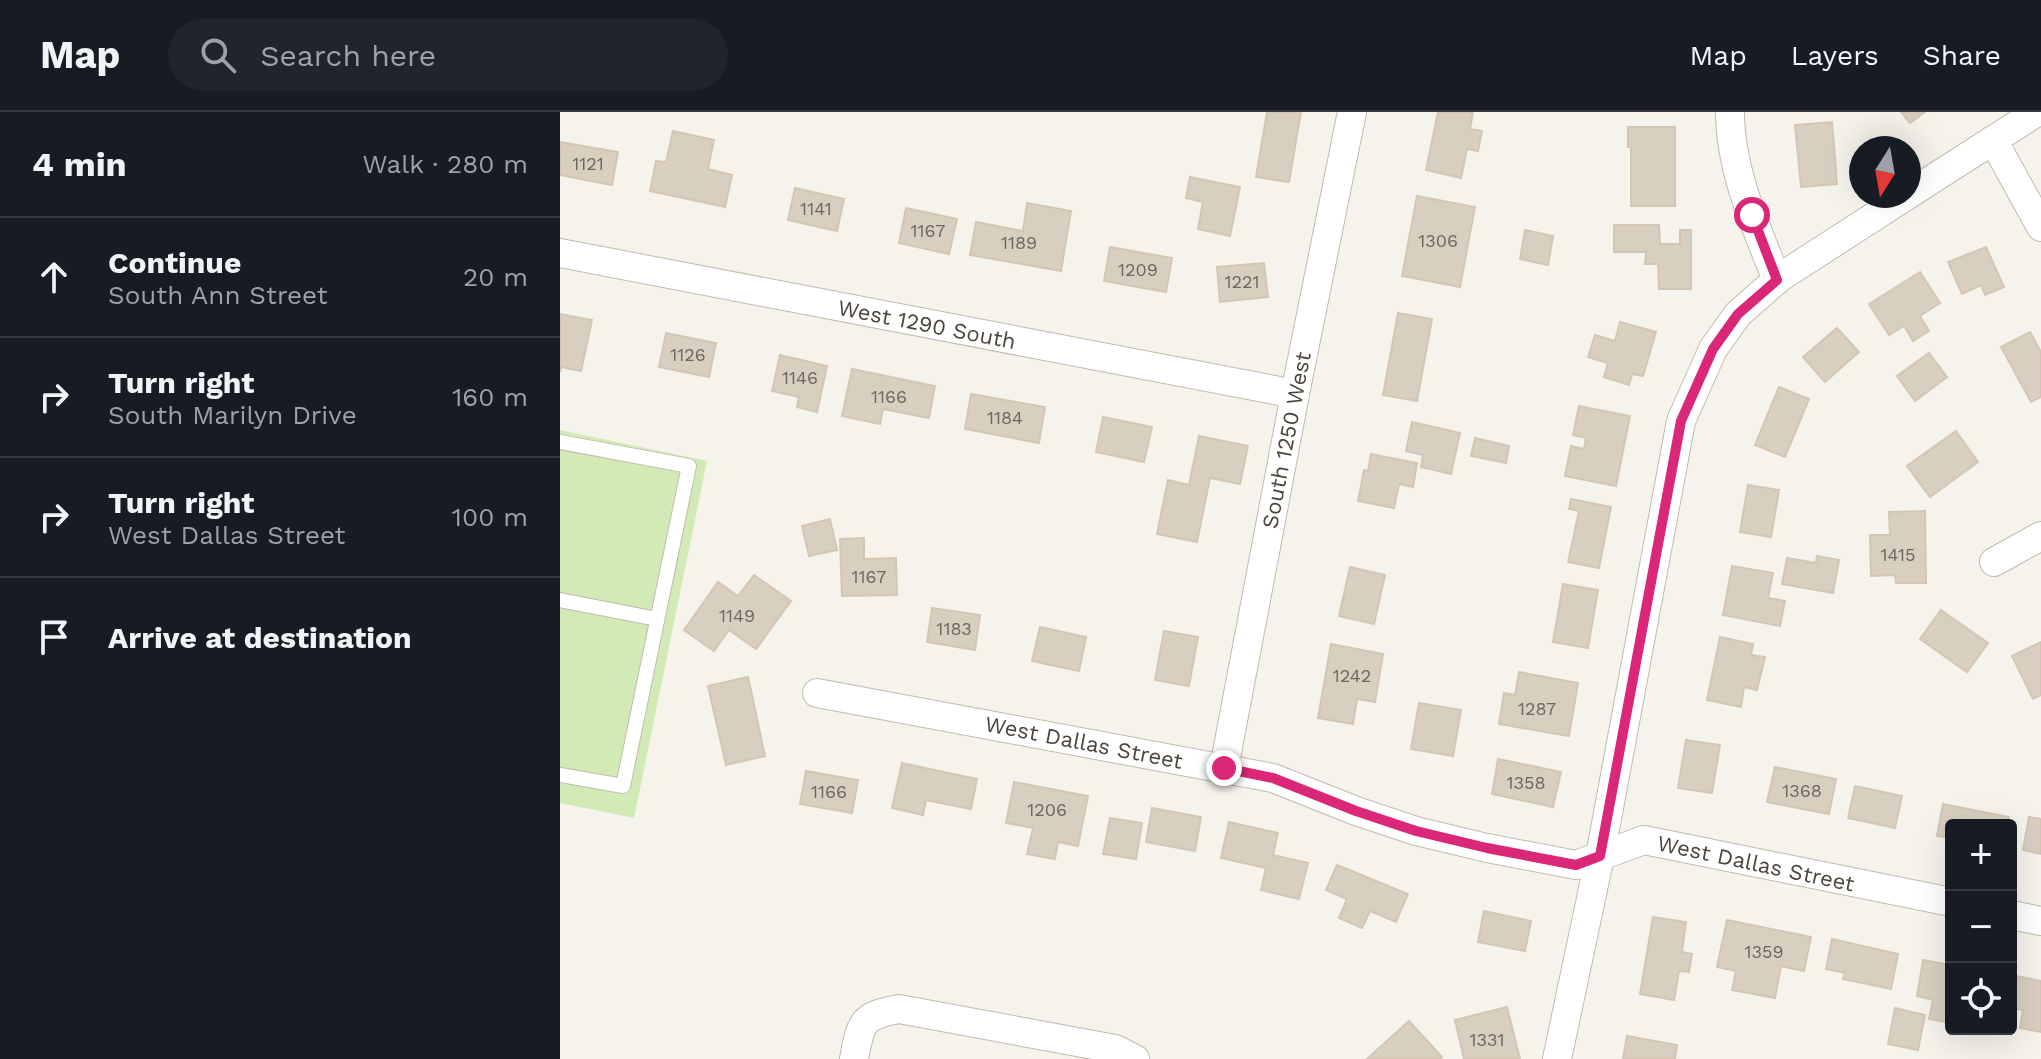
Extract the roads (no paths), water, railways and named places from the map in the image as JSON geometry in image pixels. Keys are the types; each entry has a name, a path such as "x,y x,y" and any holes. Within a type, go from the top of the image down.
{"street":[{"name":"South 1250 West","path":"1224,768 1352,112"},
{"path":"1730,112 1734,156 1777,280"},
{"path":"1921,187 2037,112"},
{"path":"1993,140 2041,227"},
{"path":"1557,1059 1600,856 1681,421 1713,349 1738,314 1777,280 1888,208"},
{"name":"West 1290 South","path":"560,253 1295,394"},
{"path":"1994,562 2041,536"},
{"name":"West Dallas Street","path":"817,693 1273,778 1416,831 1576,865 1644,840 1945,901"},
{"path":"2017,916 2041,921"},
{"path":"854,1059 860,1030 874,1014 899,1009 1115,1049 1135,1059"}],"lane":[{"path":"560,442 689,466 623,786 560,775"},
{"path":"560,600 657,619"}]}
